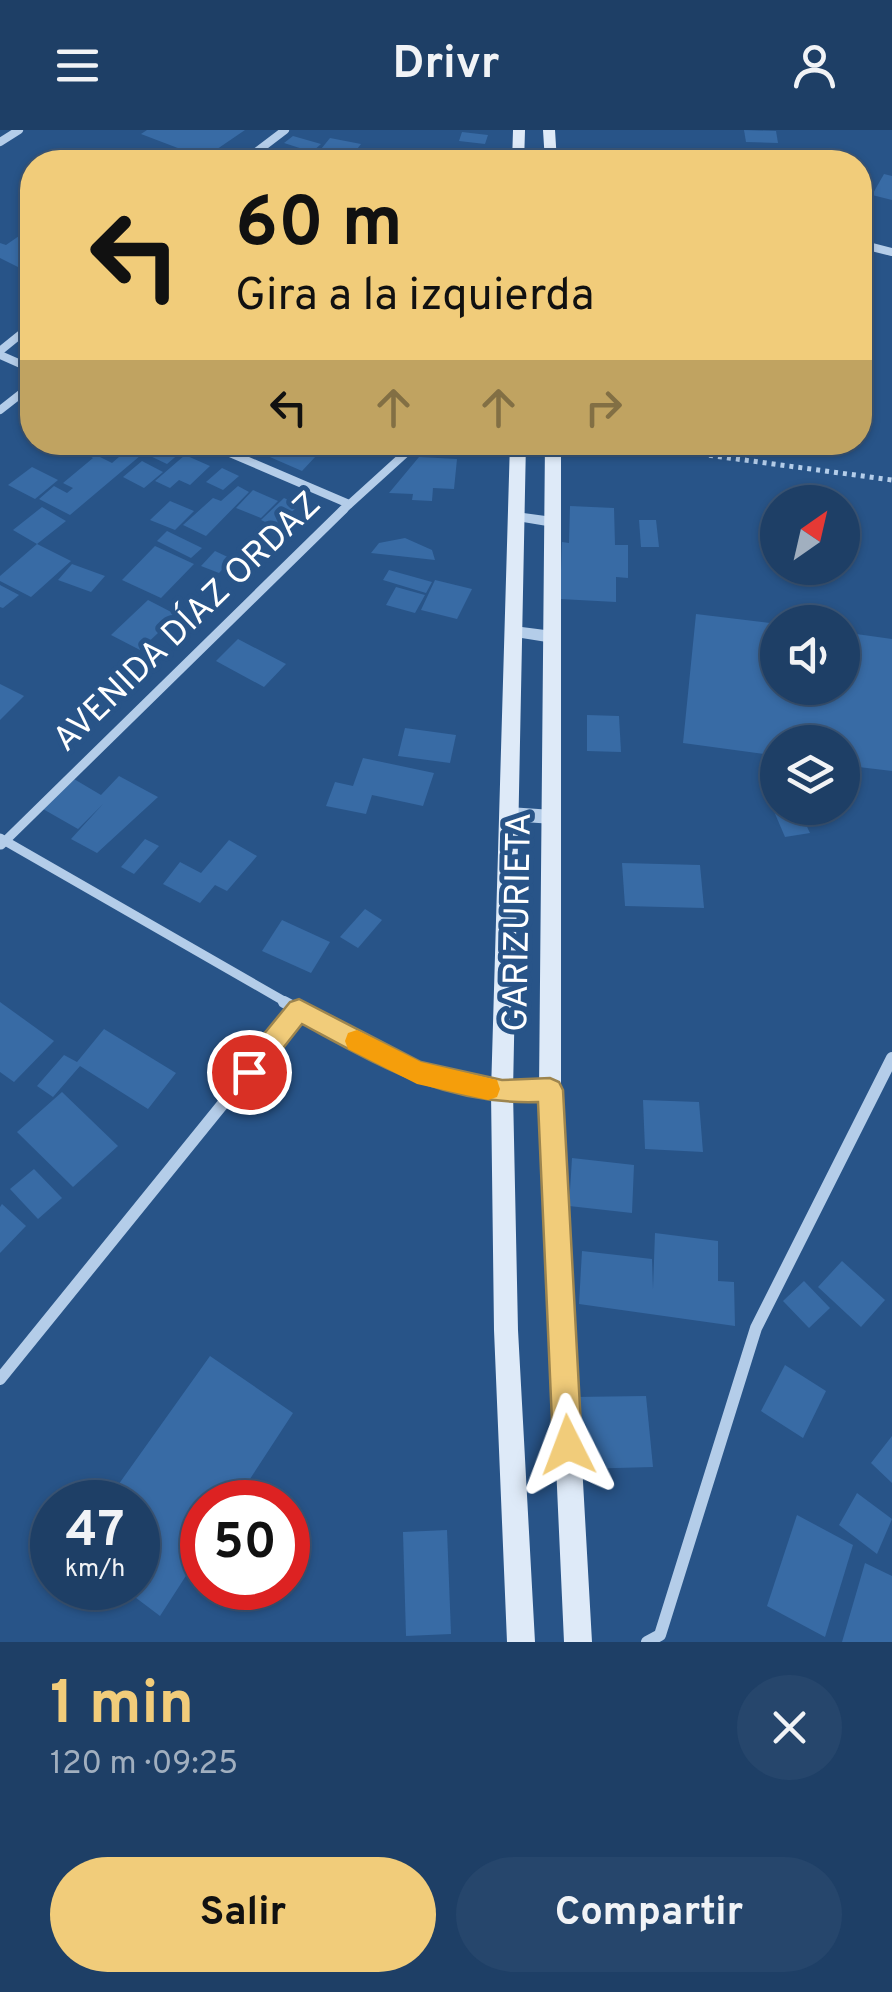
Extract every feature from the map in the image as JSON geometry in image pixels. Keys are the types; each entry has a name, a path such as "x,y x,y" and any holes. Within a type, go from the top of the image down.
{"main road":[{"name":"GARIZURIETA","path":"518,455 502,1092 506,1330 521,1642"},
{"name":"GARIZURIETA","path":"552,455 550,1090 578,1642"}],"street":[{"path":"0,142 18,130"},
{"path":"259,150 285,130"},
{"path":"0,353 20,336"},
{"path":"0,410 20,394"},
{"path":"234,455 349,504"},
{"name":"AVENIDA DÍAZ ORDAZ","path":"2,841 404,455"},
{"path":"516,517 553,522"},
{"path":"514,632 553,637"},
{"path":"509,814 553,817"},
{"path":"2,841 417,1073 502,1092 550,1090"},
{"path":"0,1379 299,1010"},
{"path":"647,1642 660,1634 756,1328 892,1058"}],"path":[{"path":"707,455 892,480"}],"building":[{"path":"147,130 245,130 216,150 183,150 141,134"},
{"path":"744,130 776,131 778,143 746,142"},
{"path":"462,132 488,135 485,144 459,141"},
{"path":"293,136 321,144 314,150 306,150 284,143"},
{"path":"330,138 361,144 356,150 320,150"},
{"path":"884,174 892,176 892,200 872,195"},
{"path":"20,236 20,268 0,258 0,243 6,245"},
{"path":"88,455 112,463 121,455 141,455 70,515 39,499 54,486 67,493 73,488 63,483 93,458"},
{"path":"148,455 178,455 167,464"},
{"path":"185,455 210,466 190,485 179,480 170,488 155,481"},
{"path":"265,455 317,455 302,471"},
{"path":"419,457 457,459 454,489 433,488 432,501 412,500 413,494 389,493"},
{"path":"142,461 163,472 144,488 123,477"},
{"path":"32,467 58,480 35,499 8,485"},
{"path":"222,468 239,476 223,490 206,482"},
{"path":"238,486 249,492 206,536 183,525 213,498 221,501"},
{"path":"253,490 278,501 261,518 236,508"},
{"path":"284,498 299,505 276,527 261,520"},
{"path":"170,501 194,511 175,530 150,520"},
{"path":"570,506 614,508 615,545 628,545 628,578 616,577 616,602 560,599 562,542 569,543"},
{"path":"42,507 66,521 37,544 13,530"},
{"path":"639,520 656,520 659,547 641,547"},
{"path":"167,531 202,548 191,558 157,541"},
{"path":"405,538 432,550 435,560 371,553 379,543"},
{"path":"37,544 71,561 31,597 0,581 0,576"},
{"path":"155,546 194,564 161,598 122,580"},
{"path":"215,551 232,559 219,573 201,566"},
{"path":"72,564 105,576 91,592 58,580"},
{"path":"389,570 432,582 426,593 383,580"},
{"path":"435,580 472,589 457,619 421,610"},
{"path":"0,585 19,595 3,608 0,607"},
{"path":"396,587 425,595 415,613 386,605"},
{"path":"148,600 177,615 140,650 111,635"},
{"path":"696,614 760,622 760,705 860,705 860,635 892,639 892,771 860,767 860,725 760,725 760,754 683,743"},
{"path":"238,639 286,664 264,687 216,661"},
{"path":"0,684 24,696 0,720"},
{"path":"587,715 619,716 621,752 587,751"},
{"path":"405,728 456,735 450,763 398,756"},
{"path":"363,758 434,773 423,806 372,795 366,814 326,806 335,782 353,786"},
{"path":"119,776 158,797 97,853 71,839 103,804 78,829 43,809 74,779 101,795"},
{"path":"780,825 806,825 810,833 785,837"},
{"path":"145,839 159,846 134,874 121,867"},
{"path":"229,840 257,856 227,891 215,885 200,903 163,884 180,862 201,873"},
{"path":"622,863 700,865 704,908 625,906"},
{"path":"365,909 382,920 358,948 340,937"},
{"path":"282,920 330,942 311,973 262,951"},
{"path":"0,1002 54,1041 14,1082 0,1072"},
{"path":"104,1029 176,1073 148,1109 80,1066 53,1097 37,1086 64,1055 77,1062"},
{"path":"62,1092 118,1146 73,1187 17,1132"},
{"path":"643,1100 699,1102 703,1152 645,1149"},
{"path":"572,1158 634,1165 632,1213 569,1206"},
{"path":"34,1169 62,1198 38,1219 10,1189"},
{"path":"2,1204 26,1226 0,1253 0,1207"},
{"path":"655,1233 718,1241 718,1281 734,1282 735,1326 579,1304 582,1251 652,1259 653,1289"},
{"path":"842,1261 885,1300 861,1327 818,1287"},
{"path":"804,1281 830,1308 809,1328 783,1301"},
{"path":"210,1356 293,1413 249,1480 180,1480 180,1585 160,1616 152,1610 160,1610 160,1480 122,1480"},
{"path":"785,1365 826,1391 803,1438 761,1411"},
{"path":"646,1396 653,1467 579,1469 574,1397"},
{"path":"892,1436 892,1483 871,1463"},
{"path":"857,1493 892,1519 877,1554 839,1525"},
{"path":"797,1515 853,1545 825,1637 767,1606"},
{"path":"447,1530 451,1634 406,1636 403,1532"},
{"path":"865,1563 892,1576 892,1642 842,1642"}],"slow traffic":[{"path":"357,1041 417,1073 488,1089"}],"route":[{"path":"249,1072 299,1010 417,1073 502,1092 550,1090 568,1445"}]}
